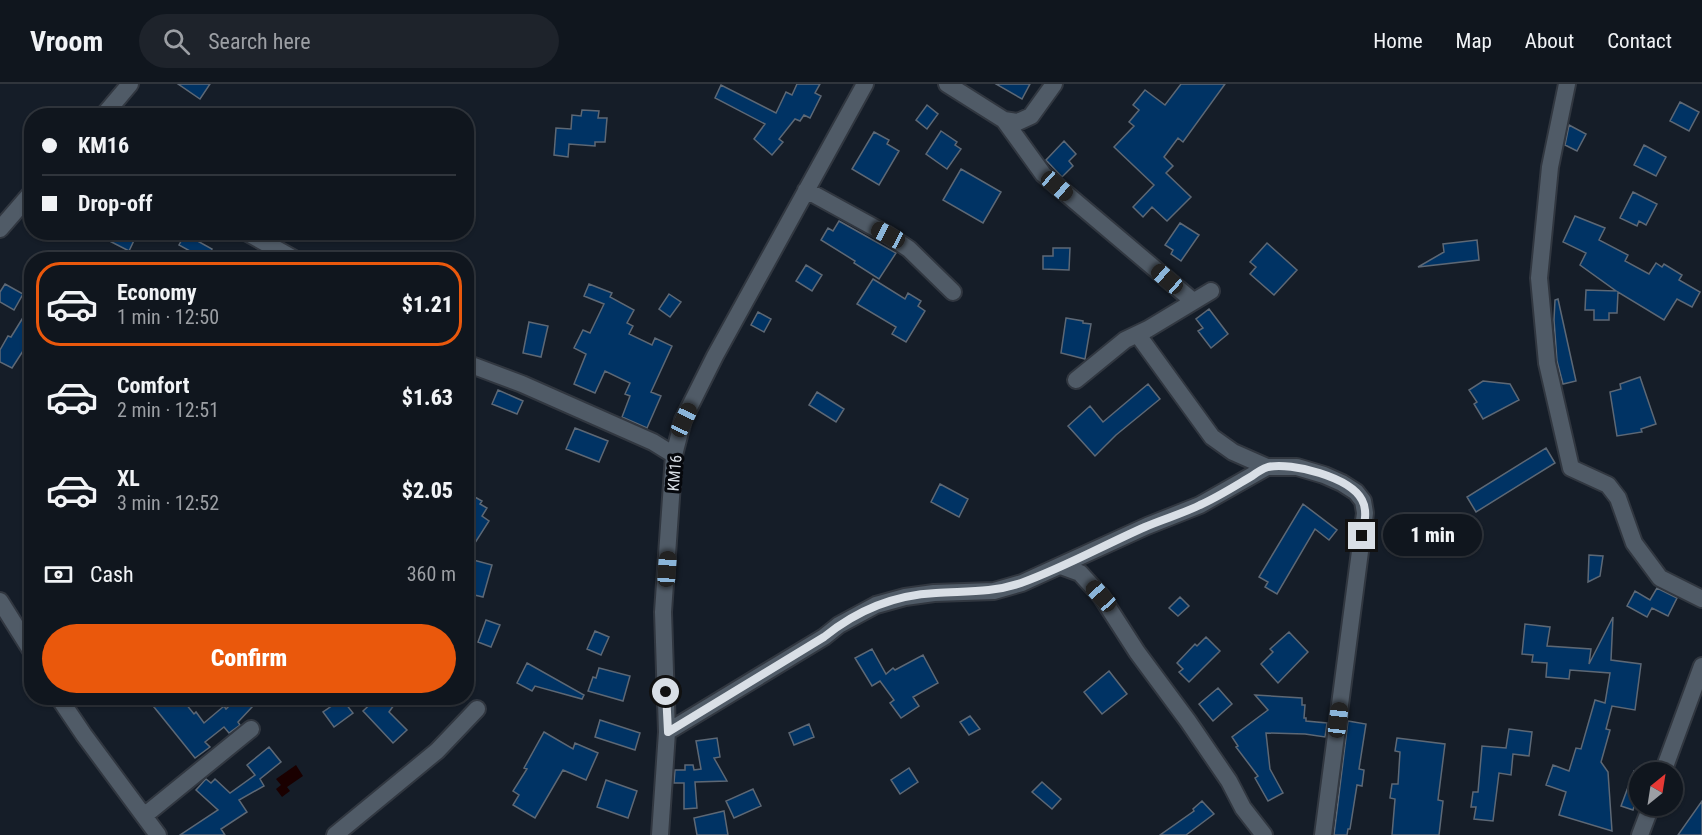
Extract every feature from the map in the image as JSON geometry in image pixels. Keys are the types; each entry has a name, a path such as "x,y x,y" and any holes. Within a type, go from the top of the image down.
{"street":[{"path":"110,108 130,84"},
{"name":"KM16","path":"660,835 668,732 663,612 674,455 684,420 698,390 864,84"},
{"path":"946,84 1004,120 1043,174 1193,301"},
{"path":"1004,120 1018,122 1031,116 1054,84"},
{"path":"1567,84 1550,167 1539,278 1547,363 1571,468 1608,485 1618,498 1634,543 1660,578 1702,599"},
{"path":"806,190 909,249 953,292"},
{"path":"0,229 24,201"},
{"path":"260,240 282,252"},
{"path":"1076,380 1125,340 1138,335 1211,291"},
{"path":"1138,335 1212,437 1233,452 1267,467 1297,467 1324,475 1356,492 1363,501 1365,513 1323,835"},
{"path":"474,366 522,384 653,442 674,455"},
{"path":"668,732 824,637 839,625 876,605 904,597 934,593 994,591 1022,583 1147,526 1200,505 1267,467"},
{"path":"1061,566 1080,573 1101,596 1137,652 1229,781 1255,826 1264,835"},
{"path":"0,601 24,639"},
{"path":"1667,762 1702,666"},
{"path":"64,705 158,835"},
{"path":"336,835 437,751 477,710"},
{"path":"144,816 251,729"},
{"path":"1640,835 1647,816"}],"shaded area":[{"path":"296,765 303,776 287,787 290,791 282,797 276,789 281,785 276,779"}],"building":[{"path":"178,84 210,84 200,99"},
{"path":"797,84 820,84 815,93 821,96 810,118 804,115 800,121 795,119 779,139 783,142 772,155 754,139 765,124 715,98 721,85 776,113 786,92 792,95"},
{"path":"996,84 1030,84 1022,99"},
{"path":"1181,84 1225,84 1183,142 1178,138 1164,157 1173,166 1166,173 1191,197 1167,221 1152,207 1143,217 1133,207 1154,185 1114,147 1134,126 1129,122 1139,110 1133,105 1145,90 1165,105"},
{"path":"1680,102 1699,112 1689,131 1670,121"},
{"path":"927,105 938,114 927,129 916,120"},
{"path":"582,110 599,111 598,118 607,118 605,142 595,142 595,146 569,144 568,157 554,155 556,128 571,129 572,115 581,116"},
{"path":"1569,125 1586,134 1577,151 1565,145"},
{"path":"941,131 957,142 955,145 961,149 947,169 926,154"},
{"path":"874,132 889,140 887,144 899,151 879,185 852,169"},
{"path":"1064,141 1076,154 1069,161 1073,166 1062,177 1046,160"},
{"path":"1644,145 1666,157 1656,176 1634,165"},
{"path":"961,169 1001,192 983,223 943,200"},
{"path":"1633,192 1657,204 1646,225 1639,221 1637,226 1620,218"},
{"path":"1575,216 1605,228 1599,240 1628,255 1625,261 1649,274 1656,263 1662,267 1664,264 1682,275 1679,280 1700,292 1692,307 1677,299 1664,320 1618,292 1617,313 1609,313 1609,320 1594,320 1594,310 1585,310 1586,290 1616,291 1580,265 1586,253 1563,242"},
{"path":"839,221 896,253 879,279 821,240 828,228 833,231"},
{"path":"1180,223 1199,235 1181,261 1171,254 1173,250 1165,245"},
{"path":"108,240 134,240 129,251"},
{"path":"182,240 196,240 212,249 210,252 189,252 179,245"},
{"path":"1477,240 1479,260 1418,267 1444,252 1443,244"},
{"path":"1267,243 1297,270 1274,295 1250,274 1256,267 1250,262"},
{"path":"1053,248 1070,248 1069,270 1043,269 1043,256 1053,256"},
{"path":"806,265 822,275 812,291 796,281"},
{"path":"873,279 905,299 908,293 921,301 918,306 925,311 906,342 892,334 896,327 857,304"},
{"path":"5,284 23,294 14,310 0,302 0,292"},
{"path":"589,284 612,293 610,297 634,310 627,323 633,326 629,334 652,345 655,338 672,346 651,392 661,396 647,428 622,417 630,396 625,394 630,383 605,371 595,393 574,384 586,354 574,348 583,330 590,333 604,304 584,296"},
{"path":"669,294 681,302 670,317 659,309"},
{"path":"1558,299 1576,381 1563,384 1557,361 1554,320 1555,300"},
{"path":"1209,309 1228,334 1211,348 1198,331 1203,328 1196,319"},
{"path":"758,312 771,319 764,332 751,325"},
{"path":"24,316 24,349 12,368 0,362 0,350 8,336 11,337"},
{"path":"1066,318 1091,324 1085,359 1061,353"},
{"path":"529,322 548,326 541,357 523,353"},
{"path":"1640,377 1656,424 1641,429 1642,432 1617,436 1610,392 1621,389 1620,384"},
{"path":"1483,381 1510,384 1519,400 1483,419 1474,404 1477,402 1469,390"},
{"path":"1148,384 1160,399 1116,435 1095,456 1068,426 1090,406 1103,422"},
{"path":"498,390 523,401 517,414 492,404"},
{"path":"817,392 844,409 836,422 809,405"},
{"path":"575,428 608,441 599,462 566,449"},
{"path":"1546,448 1555,463 1476,512 1467,497"},
{"path":"940,484 968,499 959,517 931,502"},
{"path":"474,496 482,501 480,504 487,508 482,516 489,521 474,544"},
{"path":"1303,504 1337,530 1329,540 1315,529 1277,594 1265,587 1268,582 1259,577"},
{"path":"1589,555 1603,556 1600,576 1588,582"},
{"path":"474,560 492,565 483,597 474,595"},
{"path":"1657,588 1677,598 1668,616 1652,608 1647,617 1627,606 1635,591 1650,600"},
{"path":"1180,597 1189,606 1178,616 1169,608"},
{"path":"1613,617 1611,660 1641,664 1635,710 1612,706 1606,729 1610,730 1601,762 1608,772 1612,831 1559,815 1566,792 1546,785 1553,765 1569,771 1576,748 1581,749 1595,700 1605,703 1610,673 1570,670 1569,679 1546,677 1547,663 1532,662 1533,655 1522,654 1525,624 1550,627 1547,646 1591,649 1589,664"},
{"path":"486,620 500,625 491,647 478,642"},
{"path":"595,631 609,637 601,655 587,649"},
{"path":"1289,632 1308,652 1278,683 1261,664 1273,652 1270,649"},
{"path":"1206,637 1220,651 1189,682 1179,672 1183,669 1177,663 1195,644 1197,646"},
{"path":"872,649 886,674 893,668 895,670 923,655 938,683 913,697 919,706 901,718 890,703 894,700 880,681 872,686 855,658"},
{"path":"527,663 584,695 582,699 535,686 532,691 517,683"},
{"path":"599,668 630,676 623,701 588,691"},
{"path":"1109,671 1127,694 1102,714 1084,692"},
{"path":"1218,688 1232,704 1213,721 1199,704"},
{"path":"1255,695 1302,698 1306,721 1327,723 1325,737 1266,733 1270,769 1283,793 1268,801 1255,778 1258,776 1236,747 1238,746 1232,737 1268,710"},
{"path":"156,705 187,705 194,714 196,712 204,723 224,706 226,709 230,705 253,706 238,722 240,725 229,733 224,727 205,742 210,747 195,758 154,707"},
{"path":"333,705 347,705 353,713 334,727 323,712"},
{"path":"369,705 394,705 389,712 407,730 393,743 363,711"},
{"path":"970,716 980,729 969,735 960,722"},
{"path":"600,720 640,733 635,750 595,737"},
{"path":"1348,721 1366,724 1359,769 1364,770 1362,786 1357,785 1350,829 1347,835 1334,835"},
{"path":"809,724 814,737 794,745 789,733"},
{"path":"1509,729 1532,732 1529,756 1513,754 1511,775 1499,773 1493,821 1474,819 1476,807 1471,807 1473,792 1478,792 1482,746 1506,748"},
{"path":"544,732 573,749 575,743 598,753 586,780 563,770 535,818 513,805 519,795 513,791 527,769 524,768"},
{"path":"717,738 720,757 714,758 727,781 695,782 697,808 684,809 684,783 674,783 675,770 685,770 685,765 693,765 694,770 701,769 696,741"},
{"path":"1397,738 1445,744 1438,800 1443,801 1439,835 1392,835 1395,799 1390,798 1392,784 1398,784 1400,752 1395,751"},
{"path":"269,747 281,762 260,779 264,786 239,800 247,812 221,829 225,835 180,835 218,810 196,790 206,779 211,783 215,779 230,793 255,775 247,765"},
{"path":"909,768 918,782 900,794 891,780"},
{"path":"606,780 637,791 628,818 597,807"},
{"path":"1042,782 1061,799 1052,809 1032,792"},
{"path":"1629,784 1629,809 1621,806"},
{"path":"753,789 761,806 734,818 726,801"},
{"path":"1202,801 1214,814 1186,835 1160,835 1194,811 1193,809"},
{"path":"1702,801 1702,835 1678,835"},
{"path":"724,811 728,835 697,835 694,818"}],"route":[{"path":"666,692 668,732 824,637 839,625 876,605 904,597 934,593 994,591 1022,583 1147,526 1200,505 1267,467 1297,467 1310,470 1342,483 1356,492 1363,501 1365,513 1362,536"}]}
